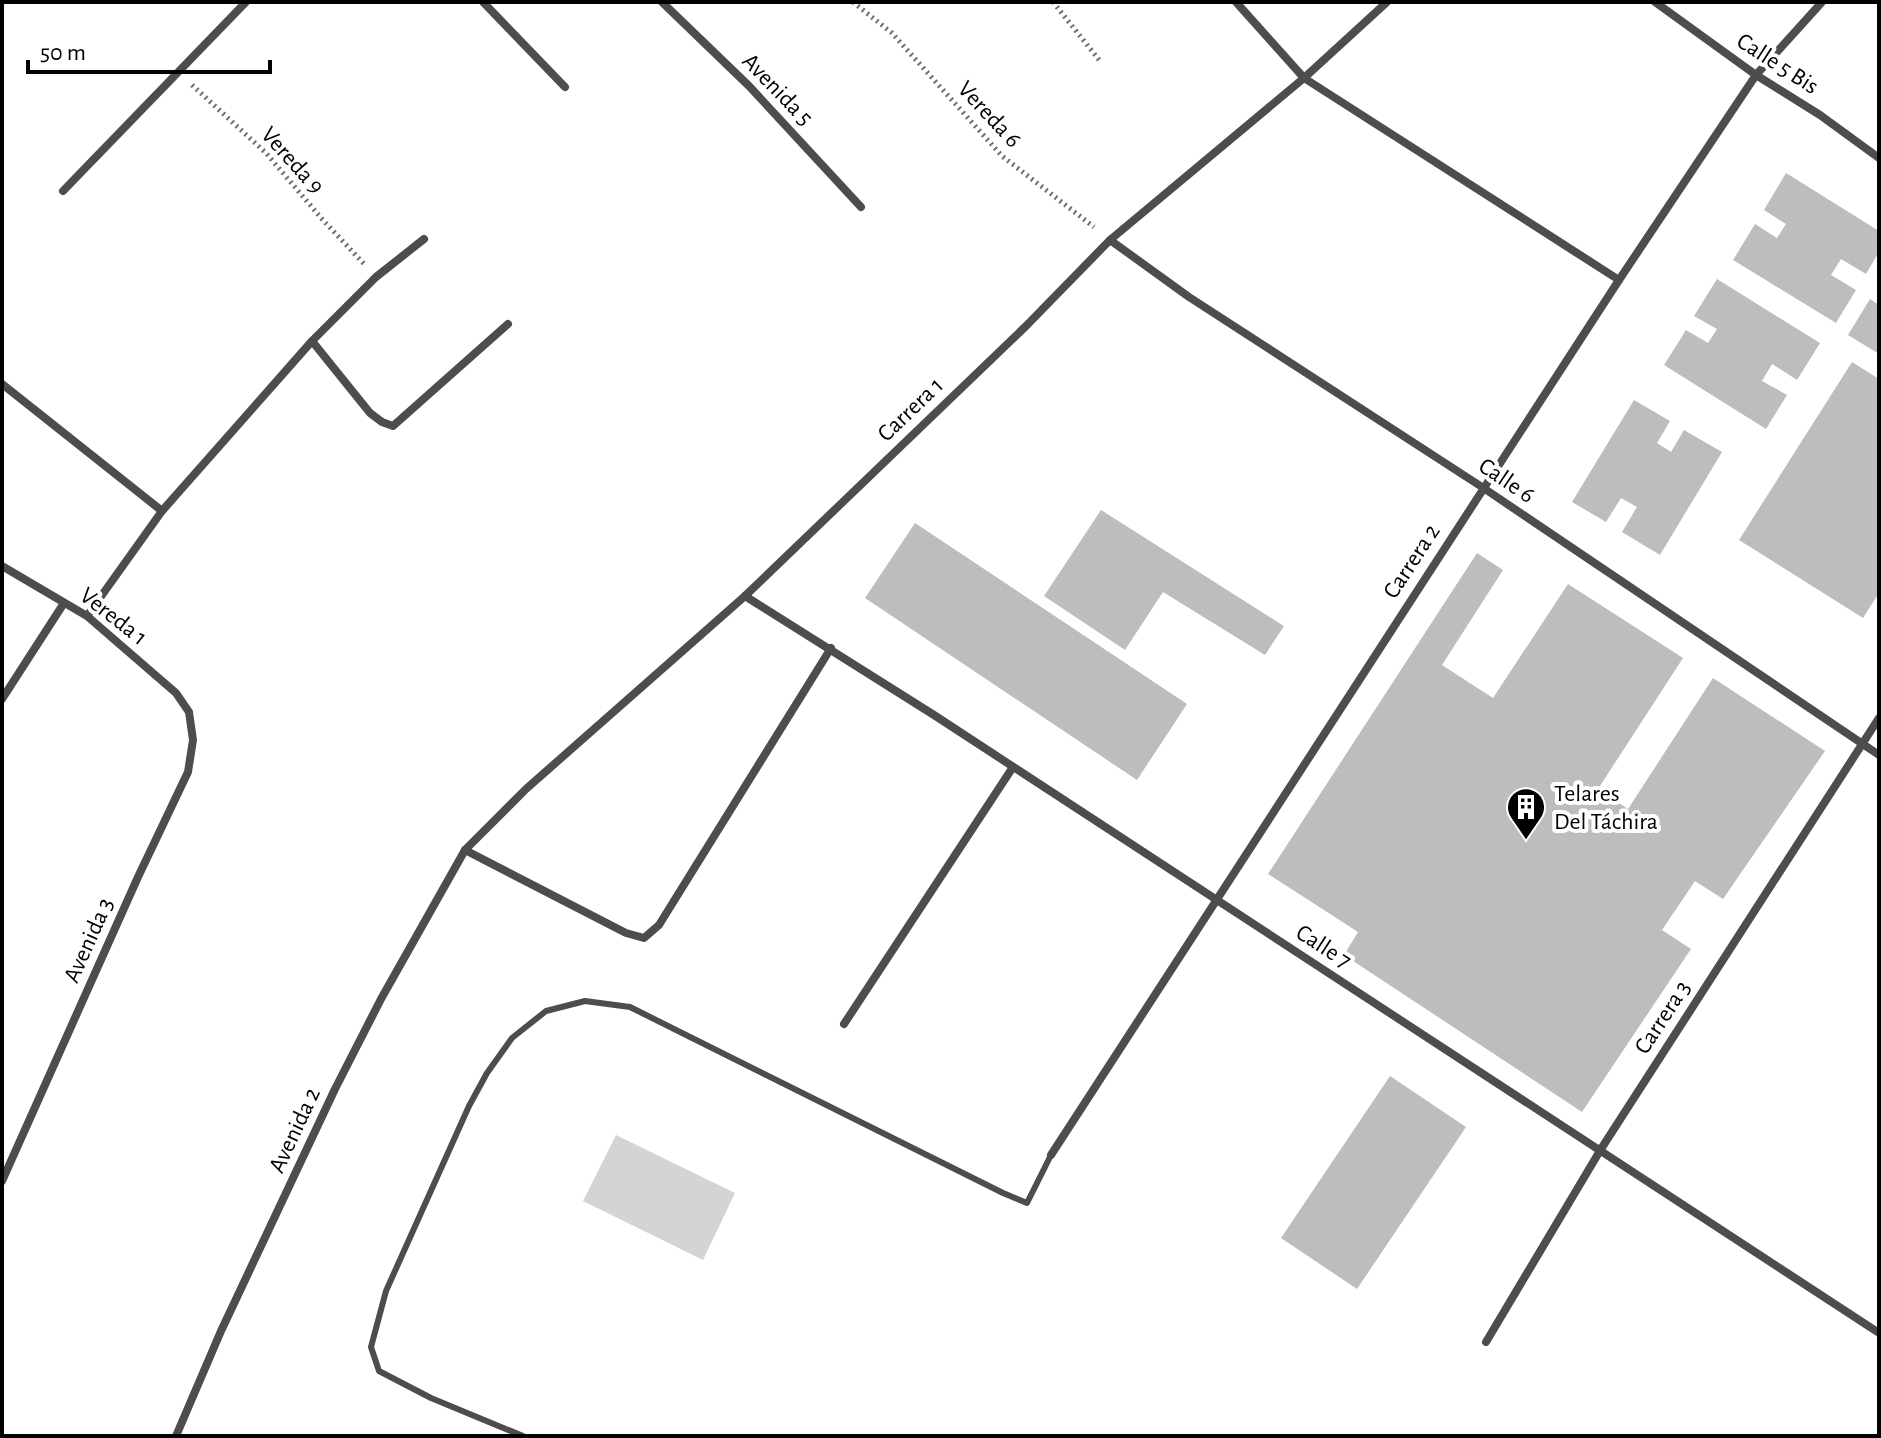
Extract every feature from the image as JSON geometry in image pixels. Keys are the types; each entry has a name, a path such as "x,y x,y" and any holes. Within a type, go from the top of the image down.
{"street":[{"path":"63,191 246,2"},
{"path":"483,2 565,87"},
{"name":"Avenida 5","path":"662,2 749,86 861,207"},
{"path":"1236,2 1304,78 1619,280"},
{"name":"Carrera 1","path":"465,850 526,789 745,596 1026,326 1110,240 1304,78 1387,2"},
{"name":"Calle 5 Bis","path":"1655,2 1879,158"},
{"name":"Carrera 2","path":"1051,1155 1482,487 1756,75 1822,2"},
{"path":"87,616 162,511 312,341 376,277 424,239"},
{"name":"Calle 6","path":"1110,240 1189,297 1482,487 1879,755"},
{"path":"312,341 370,413 393,426 508,324"},
{"path":"2,384 162,511"},
{"name":"Vereda 1","path":"2,566 87,616 176,693 189,712"},
{"name":"Calle 7","path":"745,596 831,648 1879,1333"},
{"path":"2,699 64,603"},
{"path":"465,850 626,933 644,938 659,925 831,648"},
{"name":"Avenida 3","path":"2,1181 188,772 193,740 189,712"},
{"name":"Carrera 3","path":"1486,1342 1601,1149 1879,718"},
{"path":"844,1024 1013,767"},
{"name":"Avenida 2","path":"176,1436 221,1331 335,1089 381,999 465,850"}],"lane":[{"path":"523,1436 431,1398 379,1371 371,1347 386,1291 469,1106 487,1073 512,1038 546,1011 585,1001 630,1007 1027,1203 1051,1155"}],"path":[{"name":"Vereda 6","path":"853,2 892,33 1002,156 1110,240"},
{"path":"1053,2 1100,61"},
{"name":"Vereda 9","path":"178,72 266,153 376,277"}],"shaded area":[{"path":"616,1135 735,1193 703,1260 583,1201"}],"building":[{"path":"1786,173 1879,231 1879,252 1866,274 1841,259 1831,275 1856,290 1836,323 1733,260 1755,224 1777,238 1786,224 1764,210"},
{"path":"1717,279 1820,343 1797,380 1772,364 1762,381 1787,395 1766,429 1664,365 1686,330 1708,343 1717,329 1694,316"},
{"path":"1870,299 1879,305 1879,354 1848,335"},
{"path":"1852,362 1879,379 1879,593 1863,618 1739,540"},
{"path":"1634,400 1670,421 1657,443 1671,452 1684,430 1722,452 1660,555 1622,532 1637,507 1621,498 1606,522 1572,502"},
{"path":"1101,510 1284,626 1265,655 1163,592 1125,650 1044,596"},
{"path":"915,523 1187,704 1137,780 865,598"},
{"name":"Telares Del Táchira","path":"1477,553 1503,570 1442,665 1493,698 1568,584 1683,658 1598,789 1628,809 1713,678 1825,751 1723,899 1695,881 1662,930 1691,949 1582,1112 1344,955 1358,932 1268,874"},
{"path":"1390,1076 1466,1127 1357,1289 1281,1238"}],"place":[{"name":"Telares Del Táchira","path":"1526,841"}]}
